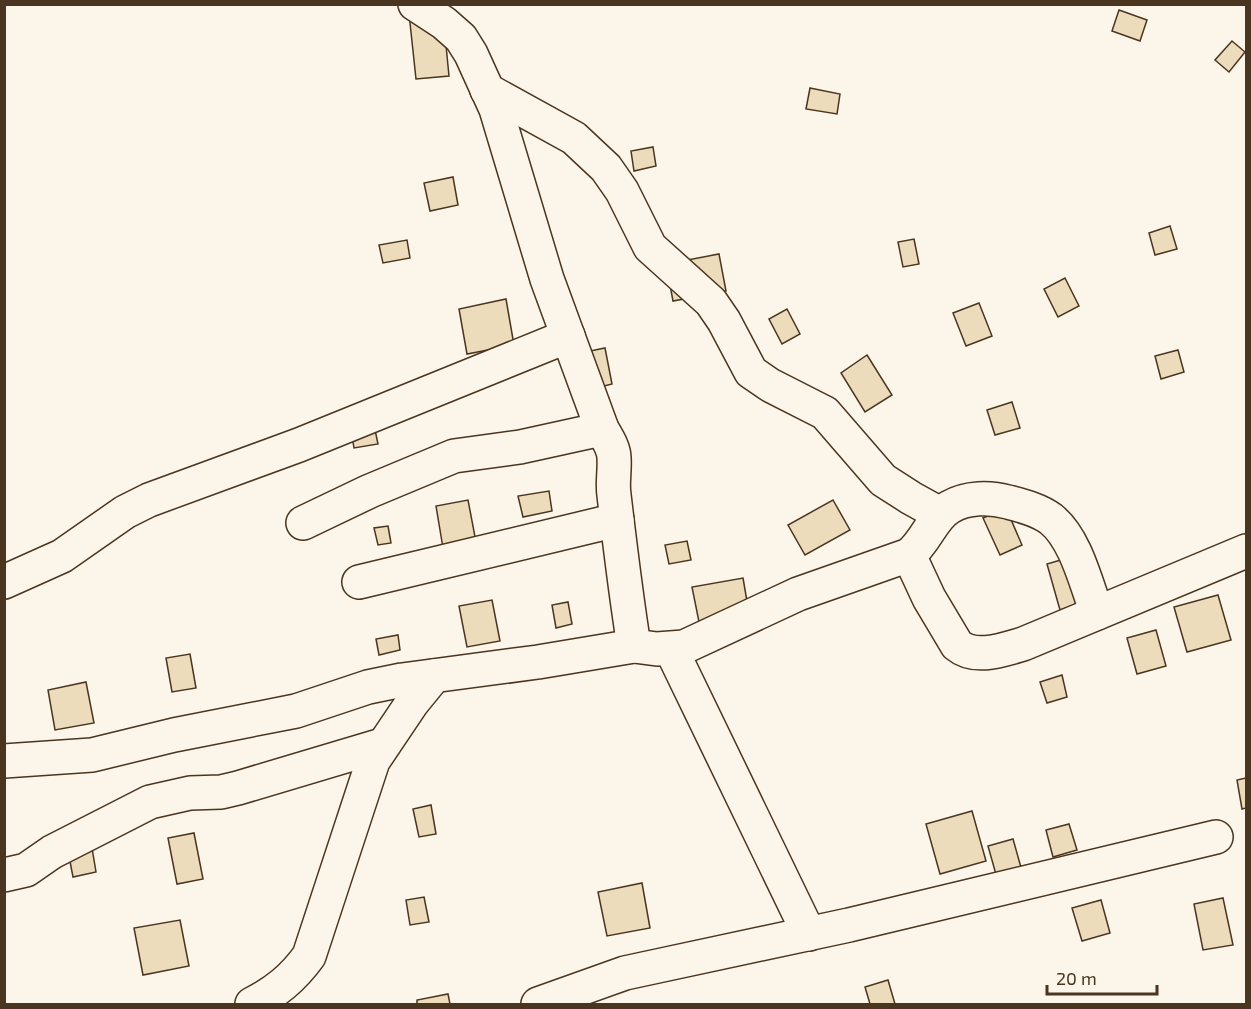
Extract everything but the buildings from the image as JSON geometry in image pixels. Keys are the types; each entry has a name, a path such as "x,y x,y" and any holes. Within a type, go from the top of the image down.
{"street":[{"path":"415,4 444,23 461,38 471,54 496,109 547,279 602,429 612,448 613,492 622,574 634,646"},
{"path":"487,90 574,138 606,168 622,191 650,247 711,302 724,321 751,372 770,385 825,413 883,480 940,514"},
{"path":"4,582 62,556 126,512 149,500 299,445 568,336"},
{"path":"303,523 370,491 454,456 520,447 602,429"},
{"path":"4,761 92,754 296,711 368,687 634,646 671,650 684,647 798,594 909,555 919,547 940,514 952,506 974,500 996,498 1040,513 1051,520 1065,534 1073,550 1096,613"},
{"path":"359,582 617,520"},
{"path":"909,555 929,597 957,645 962,650 987,654 1023,644 1246,552"},
{"path":"671,650 808,934"},
{"path":"252,1005 272,994 296,974 309,956 364,783 382,745 434,676"},
{"path":"4,875 26,870 59,848 150,802 190,793 221,792 382,745"},
{"path":"538,1005 624,973 808,934 1216,837"}]}
